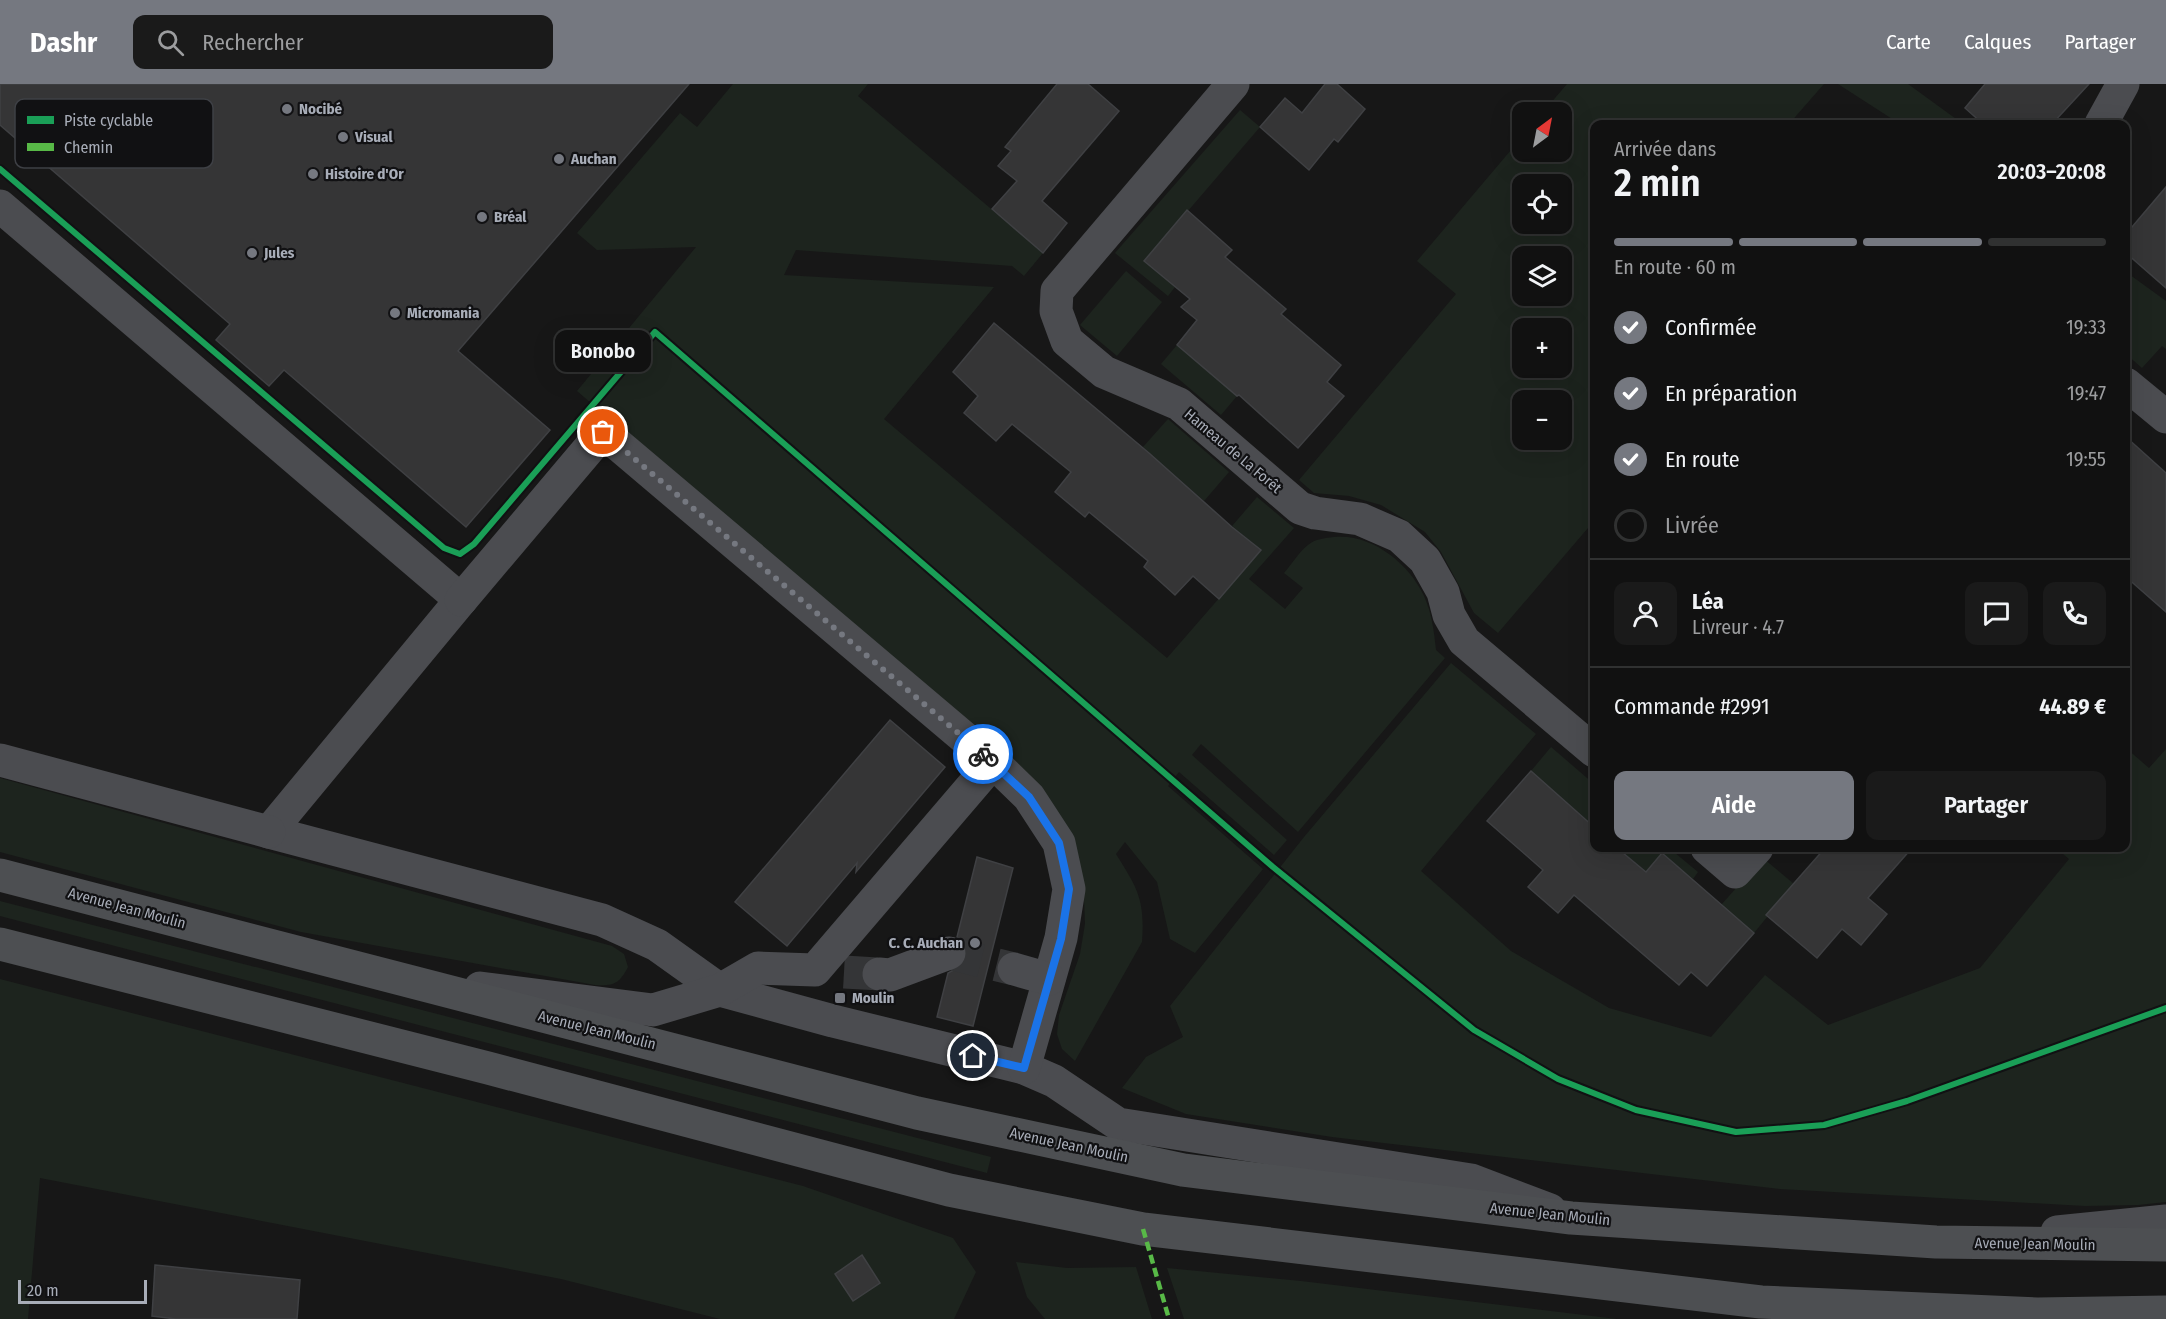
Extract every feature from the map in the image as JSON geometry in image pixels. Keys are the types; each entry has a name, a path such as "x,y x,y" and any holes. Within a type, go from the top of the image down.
{"main road":[{"name":"Avenue Jean Moulin","path":"0,875 917,1113 1183,1170 1571,1218 1936,1242 2166,1245"},
{"path":"0,944 476,1065 949,1190 1143,1229 1761,1302 2049,1317 2166,1312"}],"street":[{"name":"Hameau de La Forêt","path":"1233,84 1058,291 1056,311 1067,341 1104,372 1179,404 1300,508 1315,513 1360,519 1399,536 1425,560 1443,592 1449,615 1464,642 1590,748"},
{"path":"2103,120 2123,84"},
{"path":"0,206 461,600"},
{"path":"2130,387 2166,417"},
{"path":"269,832 603,432 993,762 1029,797 1059,843 1069,889 1061,939 1024,1068"},
{"path":"0,760 602,920 657,945 720,990 833,1021 1024,1068 1054,1081 1118,1124 1471,1180 1571,1218"},
{"path":"392,977 653,1011 720,990 758,968 829,971 993,762"},
{"path":"1712,852 1735,872 1753,852"},
{"path":"879,974 890,975 949,952"},
{"path":"1014,969 1049,979"},
{"path":"1936,1242 2166,1221"}],"shaded area":[{"path":"733,84 868,84 858,96 1043,253 1024,276 1012,266 796,250 784,275 994,287 884,419 1167,658 1261,550 1232,526 1257,497 1294,528 1249,579 1285,609 1303,588 1284,573 1311,543 1334,537 1362,540 1387,553 1409,572 1427,603 1436,650 1445,658 1298,832 1201,744 1192,755 1287,840 1274,855 1179,772 1168,786 1263,869 1195,953 1170,939 1157,882 1125,842 1116,854 1135,886 1141,905 1142,942 1075,1061 1062,1049 1057,1034 1059,1015 1080,954 1085,924 1084,898 1041,790 577,391 696,247 597,250 577,233 680,113 697,127"},
{"path":"1567,84 1824,84 1792,120 1590,120 1590,526 1498,633 1474,613 1441,552 1425,532 1381,505 1349,496 1314,493 1299,480 1456,294 1417,261 1512,149 1512,162 1572,162 1572,102 1552,102"},
{"path":"1838,84 1908,84 1958,120 1894,120"},
{"path":"1240,110 1260,127 1145,261 1175,287 1168,296 1115,253"},
{"path":"1126,271 1162,302 1117,356 1080,325"},
{"path":"2130,275 2166,301 2166,349 2162,346 2142,368 2130,358"},
{"path":"1177,345 1237,396 1221,415 1161,364"},
{"path":"1168,419 1229,472 1204,501 1143,447"},
{"path":"1451,663 1536,734 1421,871 1511,951 1609,1008 1711,1037 1765,975 1828,1025 1980,968 2069,859 2061,852 2130,852 2130,751 2149,768 2166,749 2166,1202 2085,1206 1780,1189 1332,1137 1186,1114 1122,1088 1146,1057 1183,1037 1170,1006 1304,837"},
{"path":"1551,747 1590,781 1590,819 1588,821 1531,771"},
{"path":"0,778 612,946 624,954 628,967 615,983 595,985 301,932 0,852"},
{"path":"1622,852 1674,852 1698,872 1693,879 1662,854 1647,872"},
{"path":"1763,858 1794,884 1754,933 1721,905"},
{"path":"0,901 991,1157 987,1173 0,916"},
{"path":"0,979 803,1186 953,1238 976,1272 954,1319 720,1319 561,1279 40,1178 28,1319 0,1319"},
{"path":"1016,1262 1067,1268 1136,1267 1152,1319 1045,1319 1027,1297"},
{"path":"1167,1268 1301,1281 1617,1319 1184,1319"}],"building":[{"path":"0,84 689,84 458,351 550,430 466,527 284,370 269,386 216,340 230,324 50,168 213,168 213,99 15,99 15,138 0,125"},
{"path":"1057,84 1088,84 1119,111 1042,201 1067,223 1043,253 992,209 1017,181 998,166 1011,151 1005,147"},
{"path":"1325,84 1337,84 1365,109 1338,142 1334,139 1309,170 1260,127 1285,98 1302,113"},
{"path":"1985,84 2089,84 2056,120 1978,120 1965,108"},
{"path":"2166,187 2166,288 2130,256 2130,229"},
{"path":"1187,210 1232,250 1225,257 1286,309 1281,314 1341,365 1327,382 1344,396 1298,448 1239,395 1237,396 1177,345 1197,320 1181,307 1190,299 1144,261"},
{"path":"994,323 1261,550 1219,599 1193,576 1175,595 1144,567 1148,561 1089,512 1085,517 1055,492 1071,472 1012,424 996,441 964,413 978,396 953,372"},
{"path":"2130,441 2166,473 2166,612 2130,580"},
{"path":"890,720 945,767 856,872 857,863 787,946 735,902"},
{"path":"1531,771 1590,823 1590,852 1622,852 1646,872 1662,853 1754,933 1707,986 1691,972 1679,985 1574,895 1558,913 1528,887 1543,870 1487,821"},
{"path":"1821,852 1908,852 1868,898 1887,914 1861,945 1842,929 1817,958 1766,915"},
{"name":"C. C. Auchan","path":"977,857 1013,868 973,1026 937,1017 948,973 963,965 967,957 966,946 957,937"},
{"path":"862,1255 880,1283 853,1301 835,1274"},
{"path":"155,1265 300,1280 297,1319 176,1319 152,1316"}],"tunnel":[{"path":"949,953 1014,969"},
{"path":"844,972 879,974"}],"marked path":[{"path":"1143,1229 1169,1319"}],"cycle path":[{"path":"0,169 444,548 460,554 474,544 655,332 1273,867 1474,1030 1558,1079 1636,1110 1736,1132 1824,1125 1907,1101 2166,1008"}],"way so far":[{"path":"603,432 983,754"}],"place":[{"name":"Nocibé","path":"287,109"},
{"name":"Visual","path":"343,137"},
{"name":"Auchan","path":"559,159"},
{"name":"Histoire d'Or","path":"313,174"},
{"name":"Bréal","path":"482,217"},
{"name":"Jules","path":"252,253"},
{"name":"Micromania","path":"395,313"},
{"name":"Bonobo","path":"603,432"},
{"name":"C. C. Auchan","path":"975,943"},
{"name":"Moulin","path":"840,998"}],"route":[{"path":"973,1056 1024,1068 1061,939 1069,889 1059,843 1029,797 983,754"}]}
